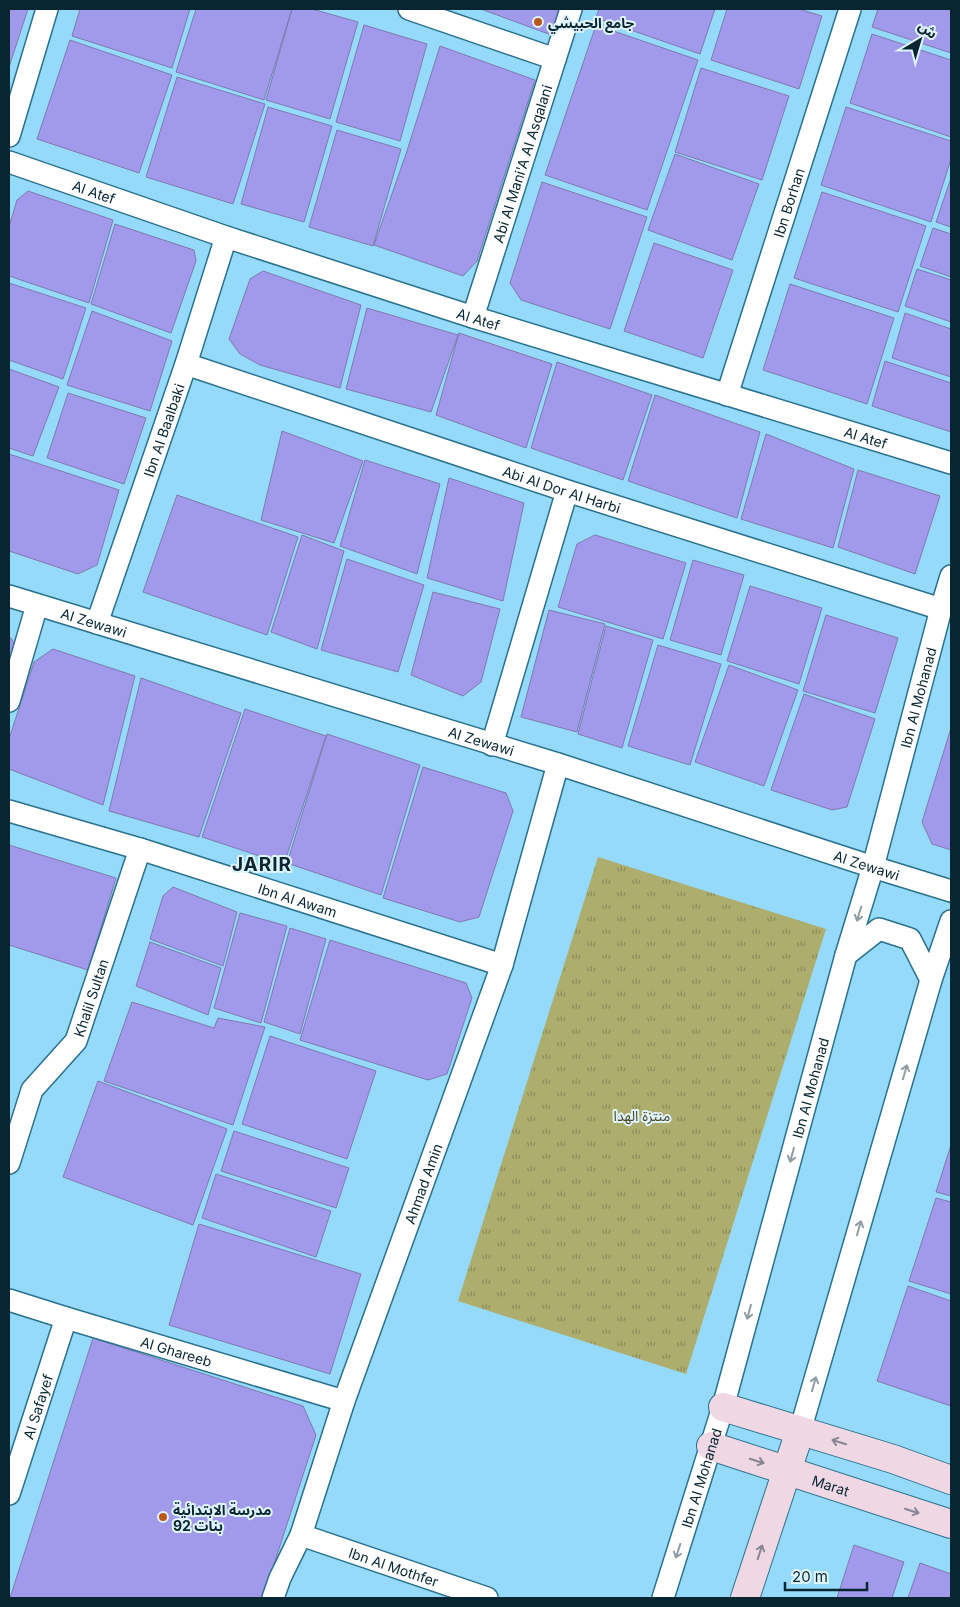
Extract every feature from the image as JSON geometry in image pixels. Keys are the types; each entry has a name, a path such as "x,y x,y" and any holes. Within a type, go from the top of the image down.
{"street":[{"path":"9,136 47,9"},
{"path":"409,9 555,59"},
{"name":"Abi Al Mani'A Al Asqalani","path":"473,317 571,9"},
{"name":"Ibn Borhan","path":"727,394 850,9"},
{"name":"Al Atef","path":"9,162 226,237 473,317 951,463"},
{"name":"Ibn Al Baalbaki","path":"97,624 186,364 226,237"},
{"name":"Abi Al Dor Al Harbi","path":"186,364 567,491 941,609"},
{"path":"492,745 567,491"},
{"name":"Ibn Al Mohanad","path":"663,1598 723,1407 846,955 873,867 951,576"},
{"name":"Al Zewawi","path":"9,596 558,764 951,892"},
{"path":"9,701 37,604"},
{"name":"Ahmad Amin","path":"273,1598 280,1578 301,1535 344,1401 502,965 558,764"},
{"name":"Ibn Al Awam","path":"9,811 140,849 502,965"},
{"name":"Khalil Sultan","path":"9,1163 32,1090 76,1041 140,849"},
{"path":"745,1598 800,1431 931,980 951,921"},
{"path":"846,955 879,929 910,939 931,980"},
{"name":"Al Ghareeb","path":"9,1300 344,1401"},
{"name":"Al Safayef","path":"9,1494 66,1318"},
{"path":"723,1407 893,1459 951,1480"},
{"name":"Marat","path":"711,1446 951,1524"},
{"path":"883,1501 863,1478 870,1464 893,1459"},
{"name":"Ibn Al Mothfer","path":"301,1535 487,1598"}],"green space":[{"name":"منتزة الهدا","path":"598,857 826,929 686,1374 458,1301"}],"building":[{"path":"9,9 28,9 9,67"},
{"path":"80,9 190,9 172,68 72,36"},
{"path":"196,9 292,9 264,100 176,72"},
{"path":"292,9 312,9 358,22 330,119 266,100"},
{"name":"جامع الحبيشي","path":"481,9 563,9 554,36"},
{"path":"599,9 715,9 700,54 596,18"},
{"path":"727,9 799,9 822,16 799,89 711,60"},
{"path":"878,9 951,9 951,53 872,27"},
{"path":"364,25 427,44 400,141 336,122"},
{"path":"596,25 698,60 647,210 545,175"},
{"path":"872,34 951,60 951,137 850,103"},
{"path":"70,40 172,75 139,173 37,139"},
{"path":"440,46 535,80 477,261 463,276 374,245 407,151"},
{"path":"701,68 789,96 762,180 675,152"},
{"path":"177,77 265,104 233,204 146,177"},
{"path":"268,107 332,126 304,222 241,204"},
{"path":"846,107 951,141 951,159 931,222 821,185"},
{"path":"337,130 401,149 373,246 309,227"},
{"path":"675,154 759,184 732,260 648,230"},
{"path":"951,178 951,227 936,222"},
{"path":"542,182 647,217 610,329 521,300 510,283"},
{"path":"28,191 113,220 89,303 9,276 9,227 17,200"},
{"path":"822,192 926,226 898,312 794,278"},
{"path":"115,224 194,250 196,261 171,333 91,304"},
{"path":"933,228 951,234 951,277 920,266"},
{"path":"654,243 733,270 703,358 624,331"},
{"path":"917,269 951,280 951,322 905,306"},
{"path":"263,271 361,305 340,388 260,365 240,354 229,339 250,279"},
{"path":"9,283 86,308 63,379 9,360"},
{"path":"790,284 894,318 867,404 763,370"},
{"path":"367,308 458,335 431,412 346,389"},
{"path":"92,311 172,341 150,411 67,385"},
{"path":"905,313 951,329 951,377 892,358"},
{"path":"459,333 552,364 526,448 436,415"},
{"path":"885,361 951,383 951,432 872,406"},
{"path":"557,362 652,395 623,480 531,448"},
{"path":"9,369 59,387 33,456 9,448"},
{"path":"68,393 146,418 124,484 47,458"},
{"path":"655,395 760,432 737,518 628,481"},
{"path":"282,431 363,461 334,543 261,520"},
{"path":"766,434 854,469 833,548 741,519"},
{"path":"9,454 119,490 97,565 78,574 9,551"},
{"path":"365,460 440,484 417,574 340,546"},
{"path":"858,470 940,496 915,574 838,547"},
{"path":"449,478 524,503 503,601 427,578"},
{"path":"177,495 298,537 267,635 143,592"},
{"path":"302,535 344,551 317,649 271,632"},
{"path":"595,535 686,563 663,639 558,607 577,544"},
{"path":"347,559 424,585 398,672 321,650"},
{"path":"693,560 744,575 721,655 670,640"},
{"path":"750,586 822,608 799,684 727,661"},
{"path":"433,592 500,609 481,682 463,696 411,675"},
{"path":"549,610 605,624 577,732 521,717"},
{"path":"826,615 898,638 875,713 803,691"},
{"path":"606,626 653,640 622,748 578,734"},
{"path":"9,638 11,638 19,653 9,686"},
{"path":"658,645 721,664 690,765 628,746"},
{"path":"53,649 135,676 103,805 9,769 9,739 34,662"},
{"path":"729,665 798,690 764,786 695,762"},
{"path":"141,678 241,713 199,837 109,811"},
{"path":"804,694 875,719 847,807 832,810 771,790"},
{"path":"245,709 326,736 284,864 202,837"},
{"path":"951,728 951,850 932,844 922,822"},
{"path":"327,734 420,765 381,895 287,863"},
{"path":"423,767 506,793 513,811 479,917 460,922 383,898"},
{"path":"9,845 116,878 88,970 9,945"},
{"path":"173,887 237,912 223,966 150,939 163,896"},
{"path":"240,913 287,926 261,1023 214,1008"},
{"path":"290,928 326,939 300,1034 264,1022"},
{"path":"330,940 466,983 472,998 447,1074 428,1080 300,1040"},
{"path":"150,942 221,968 208,1015 136,986"},
{"path":"132,1002 214,1028 218,1018 265,1027 233,1125 104,1081"},
{"path":"270,1036 376,1071 347,1159 242,1124"},
{"path":"98,1081 227,1129 193,1225 63,1177"},
{"path":"234,1131 349,1168 336,1208 221,1171"},
{"path":"951,1145 951,1196 936,1192"},
{"path":"216,1174 331,1211 316,1257 202,1218"},
{"path":"936,1198 951,1202 951,1294 909,1281"},
{"path":"199,1224 361,1274 330,1374 169,1325"},
{"path":"908,1286 951,1301 951,1406 877,1381"},
{"name":"مدرسة الابتدائية 92 بنات","path":"93,1338 303,1406 316,1435 263,1598 10,1598"},
{"path":"854,1545 904,1562 892,1598 837,1598"},
{"path":"920,1563 951,1574 951,1598 908,1598"}],"place":[{"name":"جامع الحبيشي","path":"538,22"},
{"name":"مدرسة الابتدائية 92 بنات","path":"163,1517"}],"district":[{"name":"JARIR","path":"262,864"}]}
